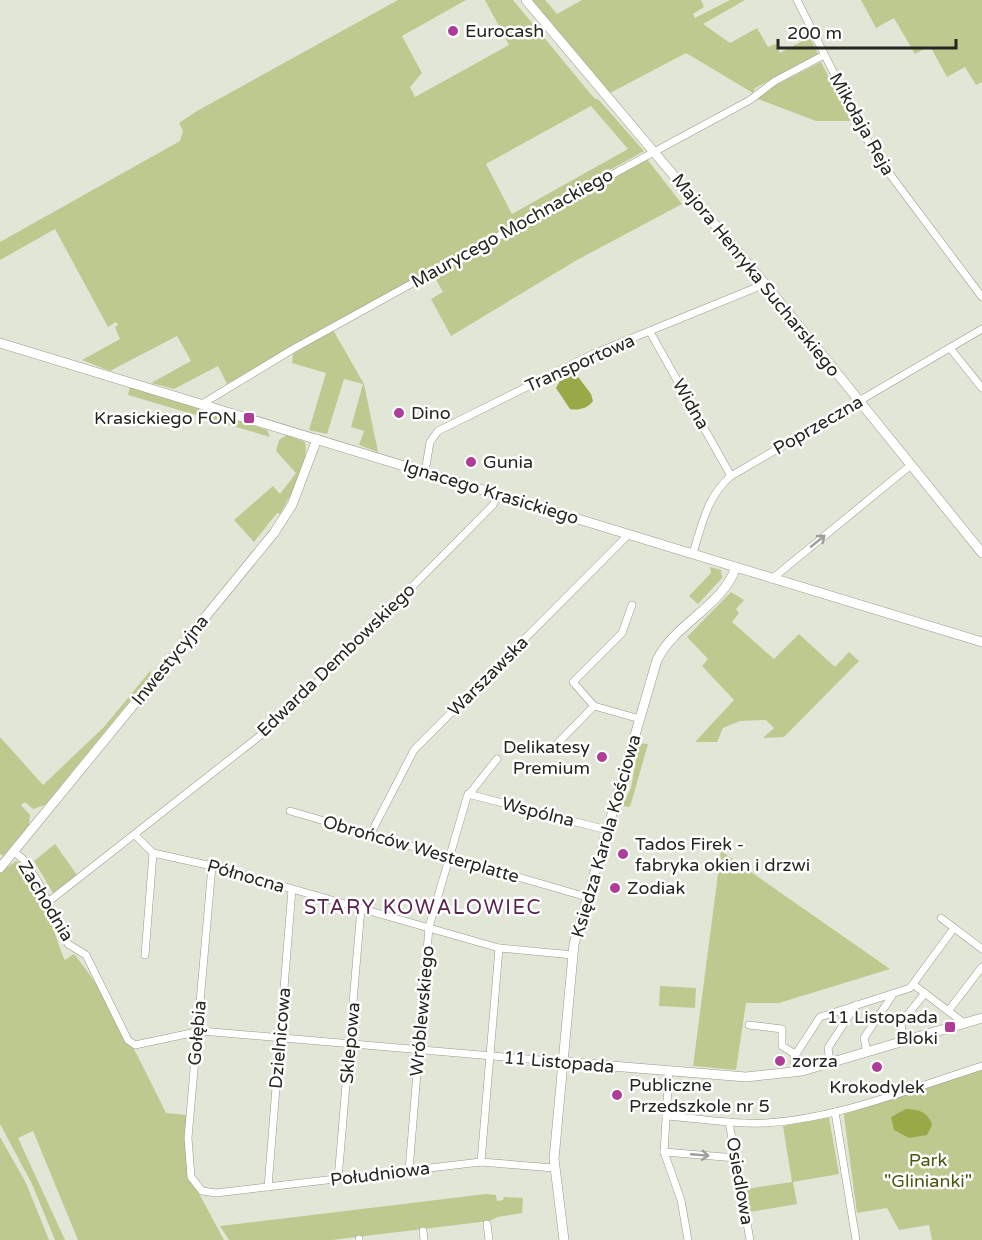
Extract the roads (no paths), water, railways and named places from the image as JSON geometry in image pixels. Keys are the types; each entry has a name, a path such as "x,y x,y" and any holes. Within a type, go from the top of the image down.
{"street":[{"name":"Majora Henryka Sucharskiego","path":"526,0 765,284 982,553"},
{"name":"Mikołaja Reja","path":"797,0 874,153 982,297"},
{"name":"Maurycego Mochnackiego","path":"202,404 293,349 653,150 750,100 775,81 824,55"},
{"name":"Transportowa","path":"424,472 430,442 438,431 593,354 765,284"},
{"name":"Poprzeczna","path":"693,553 707,507 720,487 731,476 982,329"},
{"name":"Widna","path":"650,332 731,476"},
{"name":"Ignacego Krasickiego","path":"0,343 982,642"},
{"path":"950,348 982,388"},
{"name":"Inwestycyjna","path":"0,868 274,532 292,505 317,439"},
{"path":"773,578 910,465"},
{"name":"Edwarda Dembowskiego","path":"48,902 280,720 493,505 498,494"},
{"name":"Warszawska","path":"370,835 414,750 629,534"},
{"name":"Księdza Karola Kościowa","path":"564,1240 554,1168 573,955 587,897 662,651 730,582 736,567"},
{"path":"553,748 594,706 573,682 622,633 632,605"},
{"name":"Księdza Karola Kościowa","path":"594,706 640,719"},
{"name":"Wróblewskiego","path":"409,1170 429,927 468,794 497,759"},
{"name":"Wspólna","path":"468,794 607,830"},
{"name":"Obrońców Westerplatte","path":"290,811 448,859 587,897"},
{"path":"135,835 153,853 145,955"},
{"name":"Zachodnia","path":"14,852 23,859 48,902 68,944 86,955 131,1043"},
{"name":"Północna","path":"153,853 212,866 499,948 573,955"},
{"name":"Gołębia","path":"207,1193 198,1187 191,1177 188,1138 212,866"},
{"name":"Dzielnicowa","path":"268,1187 292,889"},
{"name":"Sklepowa","path":"338,1179 361,908"},
{"path":"941,918 982,949"},
{"path":"795,1072 795,1054 820,1017 892,996 914,985 954,928"},
{"path":"481,1162 499,948"},
{"path":"949,1010 982,967"},
{"path":"914,985 964,1023"},
{"path":"903,1041 901,1023 925,993"},
{"path":"867,1052 864,1038 892,996"},
{"path":"830,1062 828,1048 856,1005"},
{"name":"11 Listopada","path":"131,1043 139,1044 172,1035 198,1033 746,1077 795,1072 981,1020"},
{"path":"749,1025 782,1029 782,1046 795,1054"},
{"path":"666,1116 729,1122 783,1121 835,1112 982,1066"},
{"path":"669,1071 664,1152 681,1200 688,1240"},
{"path":"835,1112 856,1240"},
{"name":"Osiedlowa","path":"729,1122 750,1240"},
{"path":"664,1152 736,1158"},
{"name":"Południowa","path":"207,1193 481,1162 554,1168"},
{"path":"487,1224 489,1240"},
{"path":"423,1231 424,1240"}],"place":[{"name":"Eurocash","path":"453,31"},
{"name":"Dino","path":"399,413"},
{"name":"Krasickiego FON","path":"249,418"},
{"name":"Gunia","path":"471,462"},
{"name":"Delikatesy Premium","path":"602,757"},
{"name":"Tados Firek - fabryka okien i drzwi","path":"623,854"},
{"name":"Zodiak","path":"615,888"},
{"name":"11 Listopada Bloki","path":"950,1027"},
{"name":"zorza","path":"780,1061"},
{"name":"Krokodylek","path":"877,1067"},
{"name":"Publiczne Przedszkole nr 5","path":"617,1095"}],"district":[{"name":"STARY KOWALOWIEC","path":"423,907"}],"park label":[{"name":"Park \"Glinianki\"","path":"928,1170"}]}
